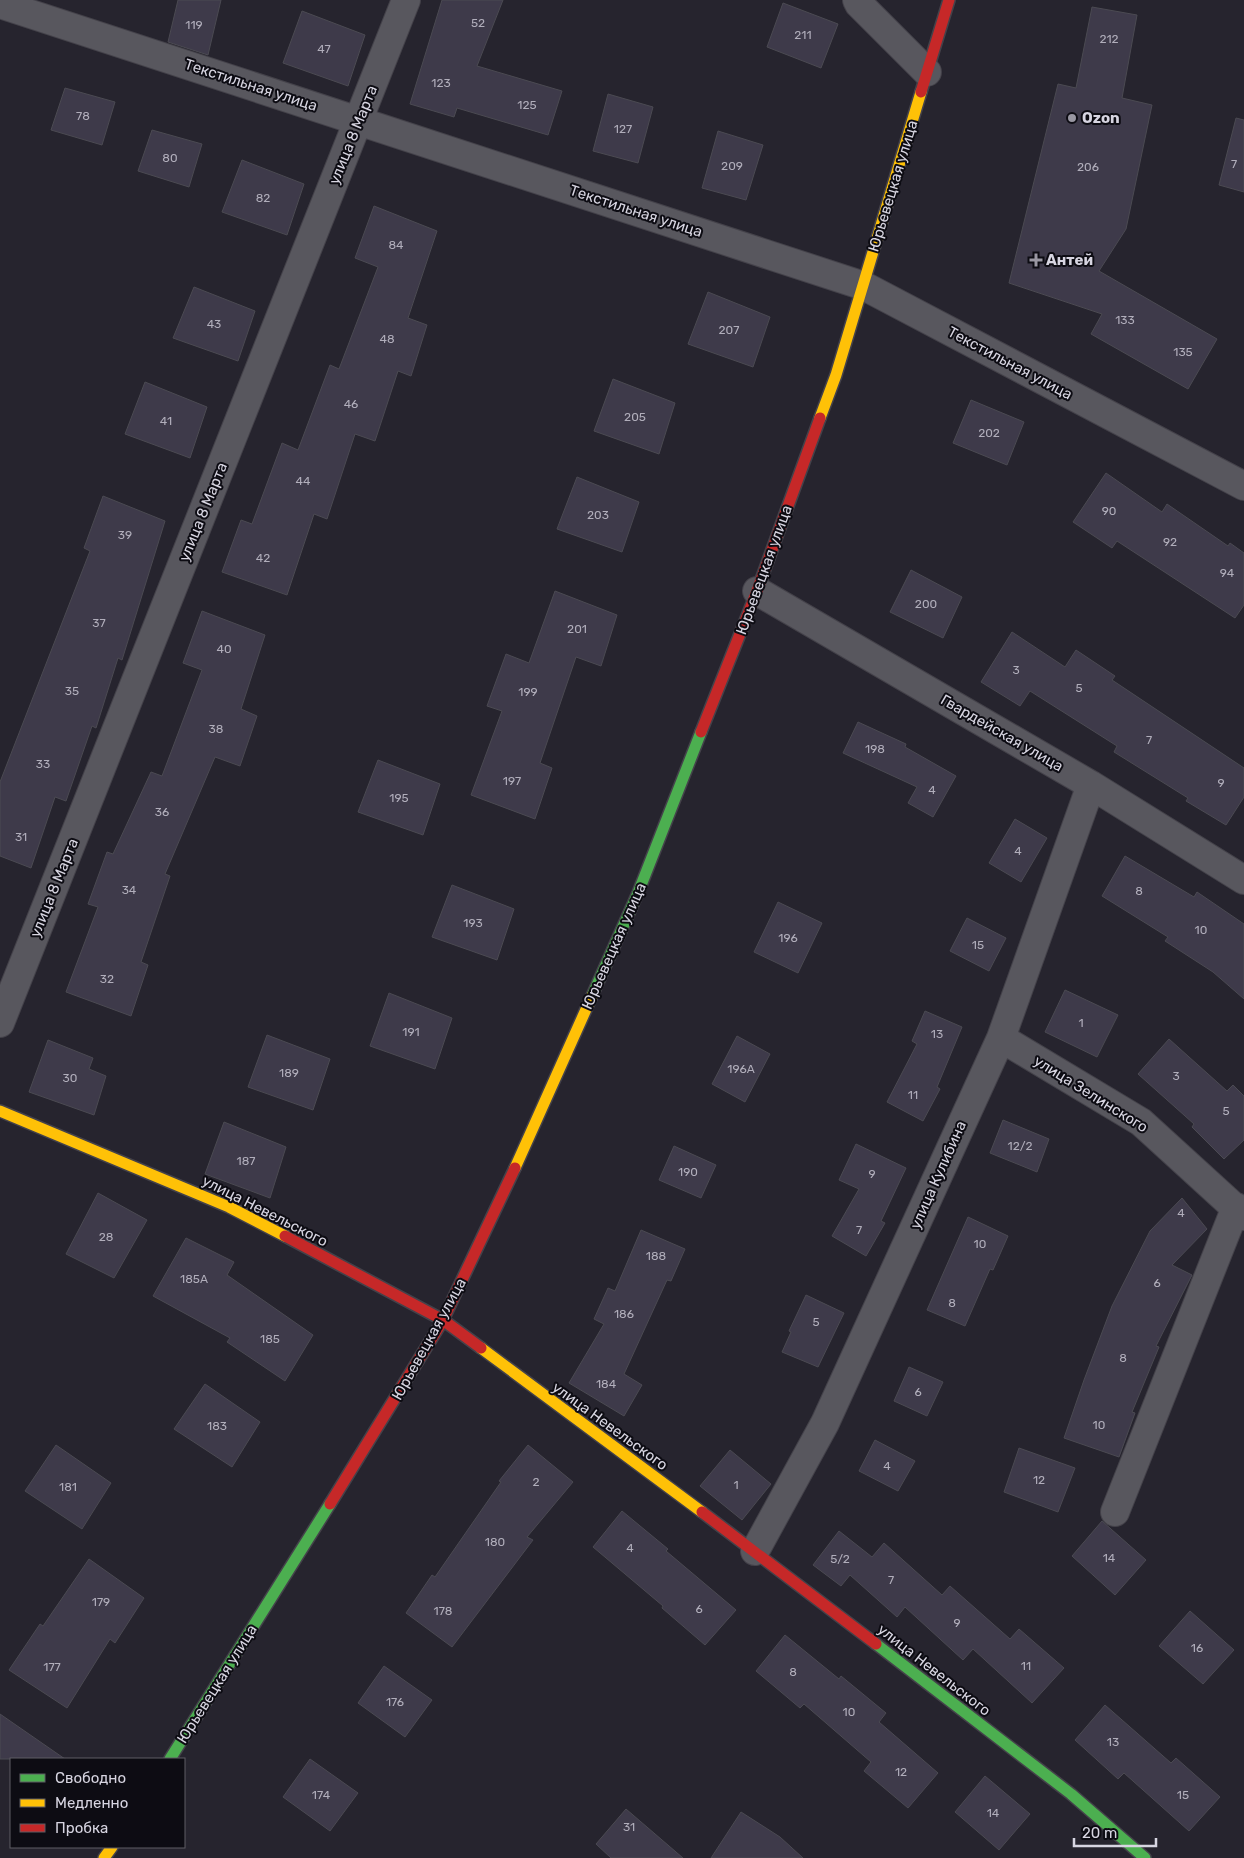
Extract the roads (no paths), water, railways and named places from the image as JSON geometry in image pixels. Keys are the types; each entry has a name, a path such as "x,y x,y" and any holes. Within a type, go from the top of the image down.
{"main road":[{"name":"Юрьевецкая улица","path":"171,1758 393,1404 442,1320 523,1152 634,902 758,591 836,375 949,0"},
{"name":"улица Невельского","path":"0,1111 229,1207 442,1320 755,1551 1071,1794 1145,1858"}],"street":[{"name":"улица 8 Марта","path":"0,1023 406,0"},
{"path":"857,0 927,72"},
{"name":"Текстильная улица","path":"0,4 864,286 1244,486"},
{"name":"Гвардейская улица","path":"758,591 1091,785 1244,880"},
{"name":"улица Кулибина","path":"755,1551 825,1423 1000,1038 1091,785"},
{"name":"улица Зелинского","path":"1000,1038 1141,1122 1240,1211"},
{"path":"1116,1512 1240,1211"}],"place":[{"name":"Ozon","path":"1072,118"},
{"name":"Антей","path":"1036,260"}]}
